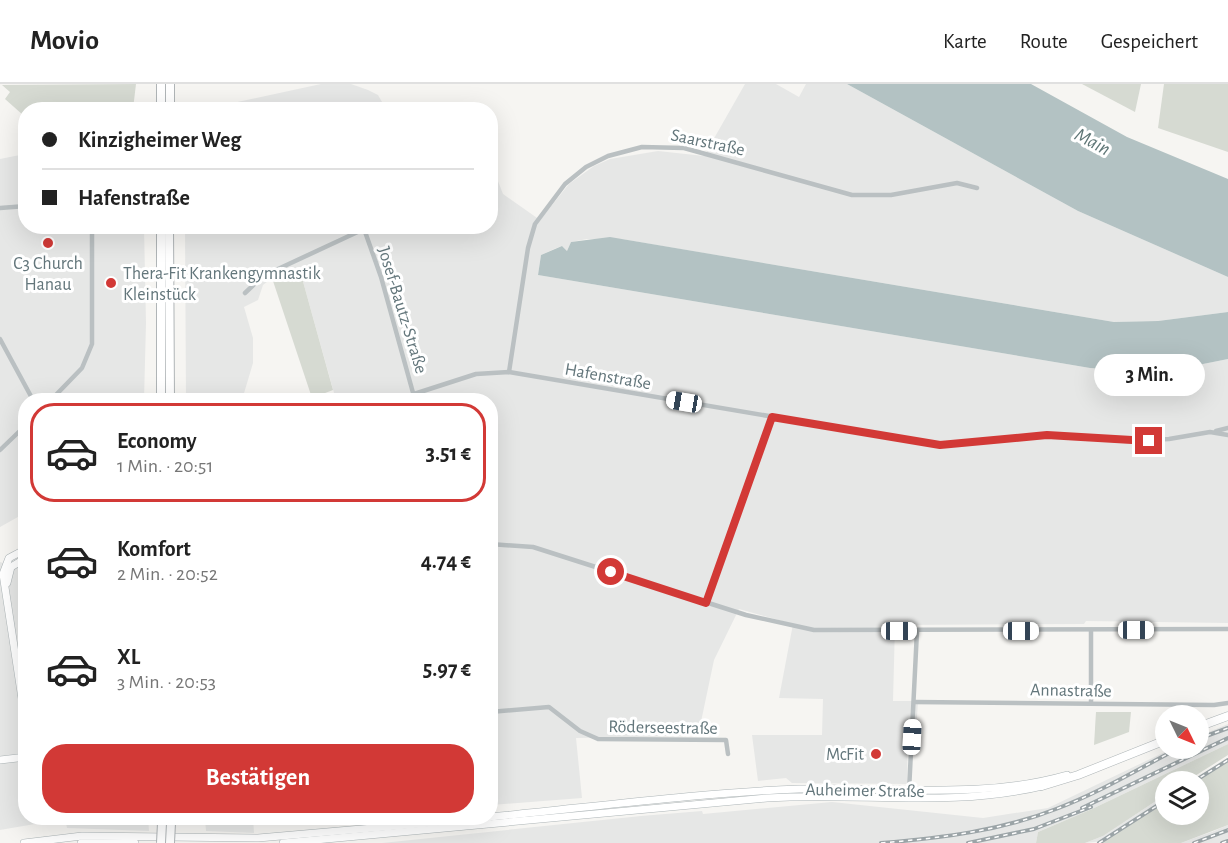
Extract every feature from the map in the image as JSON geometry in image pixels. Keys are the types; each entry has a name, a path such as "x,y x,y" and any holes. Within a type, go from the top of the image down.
{"highway":[{"path":"161,84 161,102"},
{"path":"170,84 170,102"},
{"path":"161,234 161,393"},
{"path":"169,234 170,393"},
{"path":"161,843 165,825"},
{"path":"167,825 170,843"}],"main road":[{"path":"18,553 12,556 4,566 18,666"},
{"path":"8,594 9,570 18,564"},
{"path":"1209,723 1228,716"},
{"path":"1042,786 1155,744"},
{"path":"0,760 18,758"},
{"name":"Auheimer Straße","path":"498,823 796,789 909,792 1015,786 1084,771"},
{"name":"Auheimer Straße","path":"498,816 801,796 968,797 1042,786"},
{"name":"Auheimer Straße","path":"24,843 93,836 258,838 389,825"},
{"name":"Auheimer Straße","path":"283,843 477,825"},
{"path":"81,843 135,843"}],"street":[{"name":"Saarstraße","path":"509,372 528,248 535,224 565,184 586,167 608,156 642,147 684,148 852,195 900,194 957,183 977,188"},
{"path":"0,208 18,207"},
{"path":"58,393 82,368 92,344 92,234"},
{"path":"245,293 263,276 351,234"},
{"name":"Josef-Bautz-Straße","path":"366,234 414,393"},
{"path":"0,339 29,393"},
{"name":"Hafenstraße","path":"417,393 476,374 509,372 940,445 1047,435 1150,441 1210,432 1228,435"},
{"path":"706,603 772,417"},
{"path":"1210,432 1228,428"},
{"path":"0,450 18,433"},
{"path":"498,545 533,547 706,603 764,620 814,630 1228,629"},
{"path":"1091,630 1091,703"},
{"path":"909,792 917,631"},
{"name":"Annastraße","path":"914,702 1214,705 1228,703"},
{"name":"Röderseestraße","path":"498,711 549,708 586,734 598,739 726,740 728,754"}],"shaded area":[{"path":"136,84 134,102 18,102 18,111 5,99 10,92 2,85"},
{"path":"321,84 351,84 378,95 382,102 237,102"},
{"path":"745,84 776,84 799,97 806,84 847,84 1078,211 1228,277 1228,312 1158,321 1114,322 621,239 587,239 571,242 567,251 562,246 554,249 541,255 538,275 1090,368 1158,373 1228,359 1228,623 1086,621 1084,624 895,625 893,701 918,701 916,734 908,735 907,784 792,783 786,778 758,781 752,735 822,735 823,699 779,698 793,624 739,609 714,660 698,736 576,738 582,798 498,804 498,393 334,393 299,267 272,278 263,285 258,300 244,307 253,338 253,363 244,393 186,393 185,234 498,234 498,181 503,194 540,220 569,184 594,166 610,159 658,151 704,156"},
{"path":"1082,84 1141,84 1135,112"},
{"path":"1164,84 1228,84 1228,152 1158,128"},
{"path":"18,155 18,234 144,234 146,323 144,393 18,393 18,517 0,527 0,159"},
{"path":"299,267 333,390 325,393 310,393 272,278"},
{"path":"0,562 18,567 18,825 29,825 0,830"},
{"path":"1096,712 1131,712 1129,732 1094,745"},
{"path":"1228,724 1228,744 1209,753 1209,732"},
{"path":"1228,744 1228,755 1203,771 1172,771 1197,759 1209,759 1209,753"},
{"path":"1155,757 1155,759 1197,759 1172,771 1155,771 1155,779 1038,832 1036,843 382,843 641,816 702,811 703,814 832,802 983,818 1048,808"},
{"path":"1228,761 1228,825 1181,843 1101,843 1155,808 1155,825 1209,825 1209,773"},
{"path":"1155,779 1155,802 1103,836 1085,843 1036,843 1038,832"},
{"path":"1155,802 1155,808 1105,841 1085,843 1103,836"},
{"path":"66,825 149,825 149,831 67,828"},
{"path":"206,825 253,825 254,833 206,831"},
{"path":"1228,825 1228,843 1181,843 1214,831"}],"water":[{"name":"Main","path":"847,84 1031,84 1127,137 1228,179 1228,277 1078,211"},
{"path":"610,237 1114,322 1158,321 1228,312 1228,359 1158,373 1090,368 538,275 541,255 562,246 567,251 571,242"}],"railway":[{"path":"1209,735 1228,728"},
{"path":"1082,808 1228,738"},
{"path":"881,843 970,832 1035,817 1088,796 1158,759"},
{"path":"1209,772 1228,760"},
{"path":"968,843 1034,829 1091,807"},
{"path":"1099,843 1155,807"},
{"path":"1194,843 1228,830"},
{"path":"1222,843 1228,841"}],"place":[{"name":"C3 Church Hanau","path":"48,243"},
{"name":"Thera-Fit Krankengymnastik Kleinstück","path":"111,283"},
{"name":"McFit","path":"876,754"}],"route":[{"path":"611,572 706,603 772,417 940,445 1047,435 1116,441 1149,441"}]}
